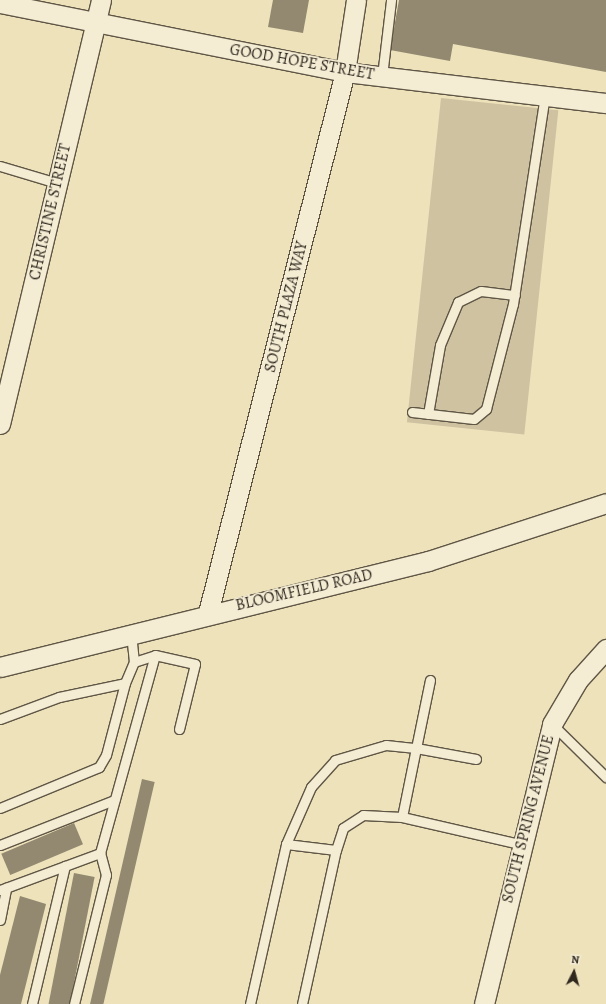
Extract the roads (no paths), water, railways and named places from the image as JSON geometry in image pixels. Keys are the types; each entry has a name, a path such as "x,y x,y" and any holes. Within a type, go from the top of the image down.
{"street":[{"name":"CHRISTINE STREET","path":"0,424 101,0"},
{"name":"SOUTH PLAZA WAY","path":"208,613 345,72 356,0"},
{"name":"GOOD HOPE STREET","path":"0,3 95,25 345,72 606,103"},
{"name":"BLOOMFIELD ROAD","path":"0,667 208,613 428,560 606,503"},
{"name":"SOUTH SPRING AVENUE","path":"484,1004 520,844 552,724 578,680 606,649"}],"lane":[{"path":"382,76 391,0"},
{"path":"412,412 474,419 486,409 515,295 545,96"},
{"path":"0,166 57,183"},
{"path":"428,414 440,345 458,302 481,291 515,295"},
{"path":"0,808 99,767 106,755 125,683 134,662 131,633"},
{"path":"134,662 154,655 195,664 179,729"},
{"path":"74,1004 106,875 100,853 154,655"},
{"path":"402,816 430,680"},
{"path":"0,719 59,697 125,683"},
{"path":"552,724 606,777"},
{"path":"250,1004 286,844 311,787 335,760 386,745 416,748 476,759"},
{"path":"0,845 114,800"},
{"path":"302,1004 336,850 343,828 363,815 402,816 520,844"},
{"path":"286,844 336,850"},
{"path":"0,920 3,889 100,853"},
{"path":"32,1004 65,866"}]}
